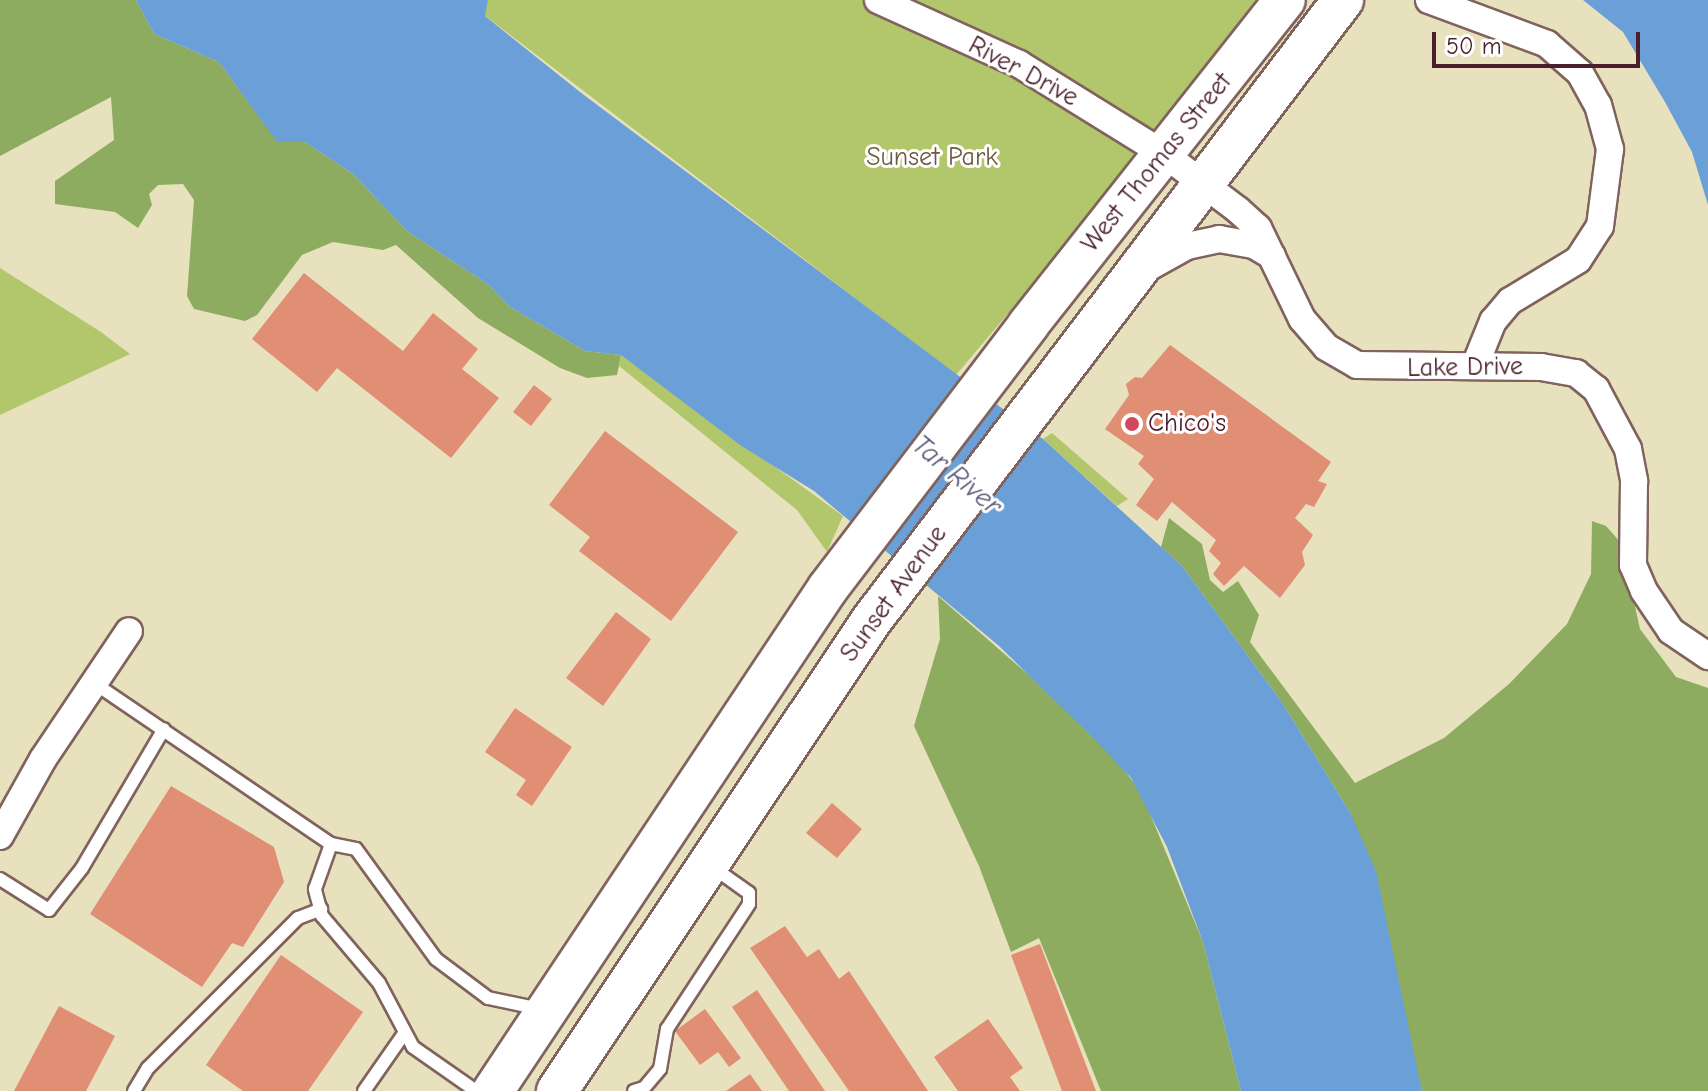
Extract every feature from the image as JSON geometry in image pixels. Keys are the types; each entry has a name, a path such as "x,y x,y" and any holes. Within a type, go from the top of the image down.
{"main road":[{"name":"West Thomas Street","path":"1028,325 1285,0"},
{"name":"Sunset Avenue","path":"557,1091 871,621 1343,0"},
{"name":"Sunset Avenue","path":"493,1091 828,588 1028,325"}],"street":[{"name":"River Drive","path":"878,0 1019,64 1164,154"},
{"path":"1429,0 1547,44 1580,73 1598,105 1610,149 1600,226 1578,260 1510,301 1493,321 1476,363"},
{"name":"Lake Drive","path":"1164,154 1258,228 1302,319 1326,347 1357,365 1395,369 1476,363 1576,373 1596,389 1628,449 1634,481 1633,565 1644,591 1671,631 1708,656"},
{"path":"1132,277 1187,246 1219,239 1254,245 1272,256"},
{"path":"0,836 43,759 129,631"}],"lane":[{"path":"94,683 331,844 356,849 436,959 488,998 547,1010"},
{"path":"0,879 49,910 82,868 164,729"},
{"path":"331,844 315,889 321,909 379,983 403,1035 476,1091"},
{"path":"634,1091 644,1088 660,1069 667,1029 749,904 749,893 708,864"},
{"path":"134,1091 148,1068 298,918 321,909"},
{"path":"364,1091 403,1035"}],"green space":[{"path":"0,0 136,0 154,34 219,62 277,141 305,142 353,174 407,231 489,285 510,307 585,351 621,355 617,375 587,378 560,368 478,318 396,245 383,250 333,242 302,255 257,315 245,321 194,309 187,296 194,200 183,184 158,185 149,194 152,205 138,228 115,212 55,204 55,181 114,140 111,97 0,156"},
{"name":"Sunset Park","path":"488,0 1256,0 1123,178 956,375 484,15"},
{"path":"0,268 101,332 130,354 0,415"},
{"path":"621,355 843,516 827,552 797,510 619,366"},
{"path":"1052,433 1128,499 1117,506 1043,439"},
{"path":"1169,518 1202,544 1210,580 1223,592 1238,581 1259,615 1250,642 1355,783 1444,738 1509,684 1567,624 1591,574 1592,521 1606,526 1621,543 1640,629 1676,677 1708,688 1708,1091 1422,1091 1351,814 1281,701 1182,566 1161,547"},
{"path":"938,596 1031,677 1117,761 1141,792 1203,942 1241,1091 1101,1091 1039,938 1011,952 979,866 914,726 940,639"}],"water":[{"name":"Tar River","path":"136,0 488,0 485,16 580,92 1043,439 1182,566 1281,701 1351,814 1376,871 1422,1091 1241,1091 1203,942 1167,847 1131,778 1094,739 999,646 814,491 740,445 621,355 585,351 510,307 489,285 407,231 353,174 305,142 277,142 219,62 154,34"},
{"path":"1583,0 1708,0 1708,205 1692,152 1623,32"}],"building":[{"path":"304,273 403,351 433,313 478,349 462,369 499,398 451,458 337,368 317,392 252,339"},
{"path":"1170,345 1331,462 1318,481 1327,484 1314,507 1306,504 1295,518 1313,535 1302,552 1305,565 1280,598 1244,566 1224,586 1213,574 1221,563 1209,551 1216,540 1172,502 1157,521 1136,505 1154,479 1138,464 1144,456 1105,429 1129,395 1126,384 1135,377 1142,378"},
{"path":"534,385 552,399 531,426 513,412"},
{"path":"605,431 738,532 671,621 579,551 590,537 549,505"},
{"path":"616,612 651,639 603,706 566,678"},
{"path":"515,708 572,747 532,806 516,795 526,780 485,752"},
{"path":"171,786 274,847 284,882 243,947 232,943 202,987 90,914"},
{"path":"832,803 862,829 837,858 806,833"},
{"path":"785,926 807,957 819,949 839,979 849,971 928,1091 849,1091 750,948"},
{"path":"1040,944 1096,1091 1062,1091 1011,955"},
{"path":"281,955 363,1012 308,1091 243,1091 206,1065"},
{"path":"757,990 825,1091 789,1091 732,1007"},
{"path":"59,1006 115,1036 86,1091 14,1091"},
{"path":"705,1009 741,1058 729,1067 718,1052 700,1065 675,1031"},
{"path":"988,1019 1023,1068 1010,1077 1020,1091 958,1091 934,1057"},
{"path":"750,1074 762,1091 726,1091"}],"place":[{"name":"Chico's","path":"1132,424"}]}
